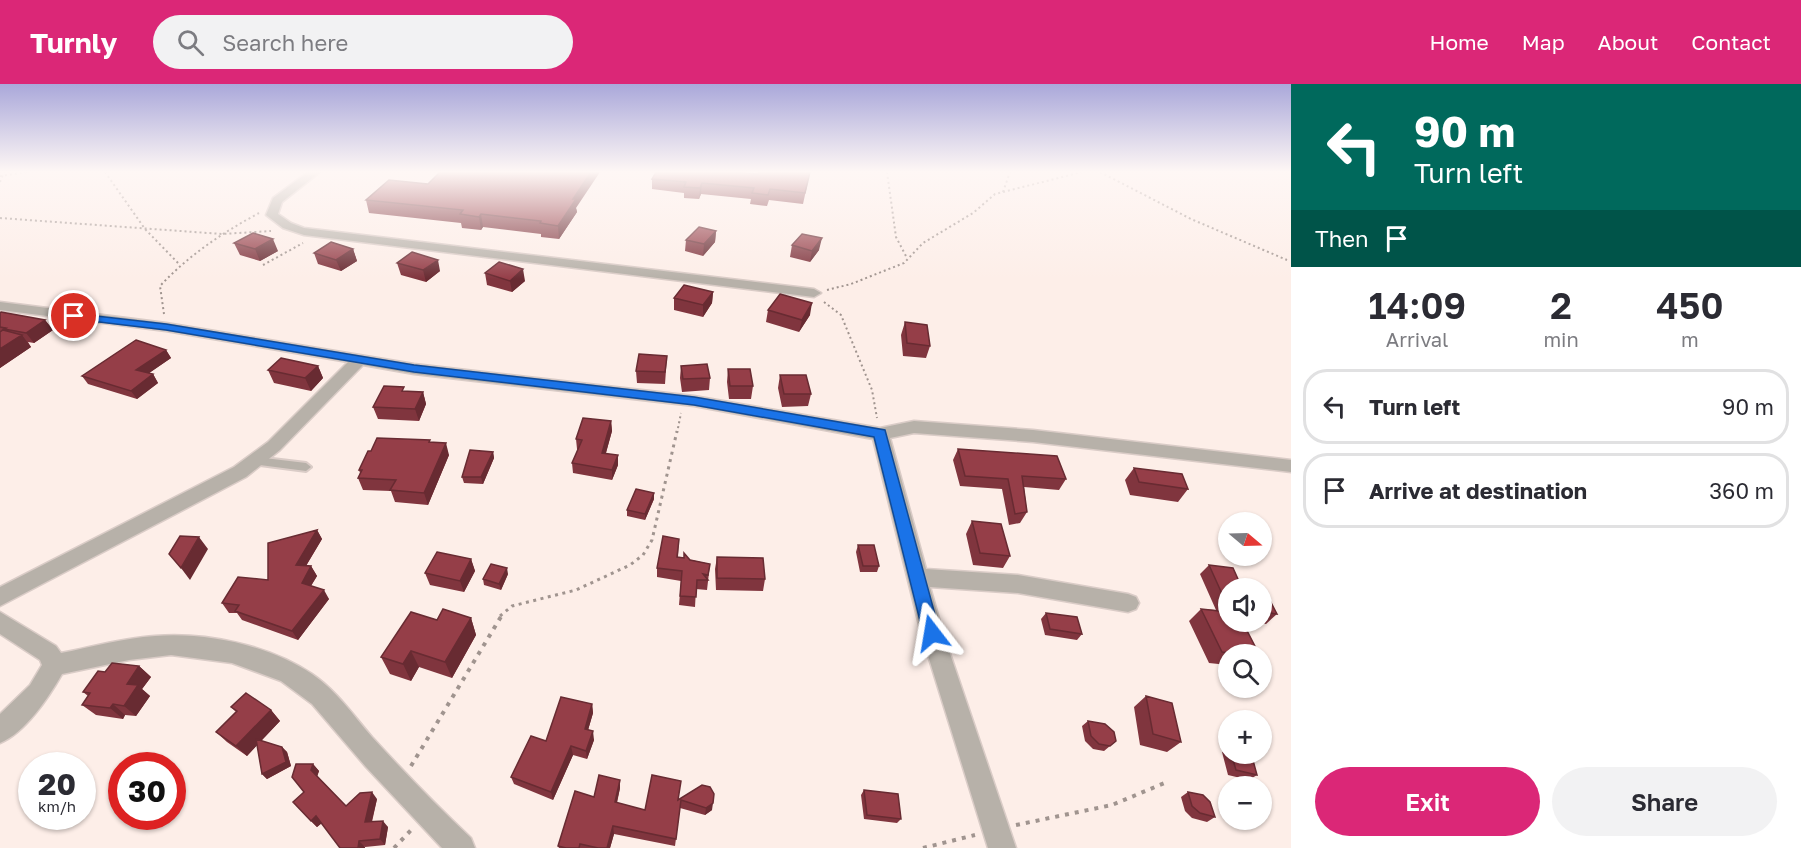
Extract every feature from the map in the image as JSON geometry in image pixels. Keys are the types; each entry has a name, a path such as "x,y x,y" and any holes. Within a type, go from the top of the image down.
{"street":[{"path":"273,208 272,215 280,223 294,230 317,234 814,293"},
{"path":"0,306 166,327 414,369 685,399 880,434 914,427 1033,436 1291,466"},
{"path":"0,597 201,494 256,461 274,446 360,359"},
{"path":"880,434 932,633 999,838"},
{"path":"917,577 1018,584 1128,603"},
{"path":"0,622 48,653 55,665"},
{"path":"0,731 38,693 55,665 155,646 189,647 229,653 268,664 302,681 327,701 399,785 461,848"}],"lane":[{"path":"256,461 306,467"}],"path":[{"path":"130,208 145,229 179,264"},
{"path":"166,327 160,286 179,264 222,234 268,208"},
{"path":"892,208 896,237 907,258"},
{"path":"814,293 851,284 893,268 923,243 979,208"},
{"path":"1169,208 1287,260"},
{"path":"0,218 222,234 294,230"},
{"path":"264,265 317,234"},
{"path":"814,293 841,315 872,390 880,434"},
{"path":"399,785 498,618 512,606 576,590 630,566 643,555 652,540 685,399"},
{"path":"923,848 999,838 1112,805 1167,782"},
{"path":"394,848 426,814"}],"building":[{"path":"440,208 570,208 558,226 540,223 541,221 481,214 479,217 460,214 463,210"},
{"path":"699,227 716,231 704,244 686,240"},
{"path":"253,233 273,239 255,249 234,243"},
{"path":"802,234 822,238 812,251 792,245"},
{"path":"331,242 353,249 336,260 314,253"},
{"path":"412,252 438,260 423,270 397,263"},
{"path":"499,262 523,269 510,281 485,273"},
{"path":"684,285 713,292 703,305 674,298"},
{"path":"780,294 812,303 802,320 768,310"},
{"path":"1,312 45,320 26,333 4,329 6,328 0,327"},
{"path":"905,322 927,325 930,346 907,343"},
{"path":"3,330 22,335 0,349 0,332"},
{"path":"136,340 166,350 136,370 153,374 131,391 82,376"},
{"path":"639,354 667,356 665,372 636,371"},
{"path":"281,358 318,366 305,378 268,370"},
{"path":"707,364 710,378 683,379 681,366"},
{"path":"728,369 750,369 753,386 730,386"},
{"path":"780,375 806,375 811,394 784,394"},
{"path":"384,386 404,387 402,391 423,392 415,409 373,407"},
{"path":"583,418 611,421 602,453 618,455 612,470 572,463 582,440 576,439"},
{"path":"377,438 430,440 429,442 446,443 424,493 390,490 396,480 358,478 362,470 359,470 368,451 371,451"},
{"path":"958,449 1057,456 1066,479 1022,476 1027,512 1015,514 1008,479 965,476"},
{"path":"470,450 493,452 481,477 462,477"},
{"path":"1134,468 1182,474 1188,489 1139,482"},
{"path":"636,489 654,493 645,514 627,510"},
{"path":"972,521 1001,524 1010,556 980,553"},
{"path":"317,530 296,565 311,566 302,583 324,590 292,631 235,611 239,605 222,603 238,577 268,580 268,543"},
{"path":"180,536 199,537 181,568 169,554"},
{"path":"663,536 679,539 677,557 684,558 684,553 690,560 710,564 708,575 703,574 708,580 697,580 696,597 680,596 682,571 657,568"},
{"path":"858,545 874,545 879,566 863,566"},
{"path":"437,552 471,559 460,581 425,573"},
{"path":"717,557 763,558 765,579 717,578"},
{"path":"491,564 507,568 499,584 483,579"},
{"path":"1209,565 1233,568 1238,578 1218,578 1218,585"},
{"path":"443,609 471,618 445,662 411,651 403,664 381,657 411,612 437,620"},
{"path":"1201,609 1218,611 1218,632 1248,632 1254,644 1218,644"},
{"path":"1046,613 1077,617 1082,634 1050,629"},
{"path":"112,663 139,666 127,684 138,685 124,706 113,704 110,708 82,705 90,693 83,692 98,671 105,672"},
{"path":"246,693 271,710 236,746 216,732 237,711 231,707"},
{"path":"1146,696 1172,703 1181,742 1153,734"},
{"path":"561,697 592,704 585,729 593,731 586,751 571,746 551,792 511,777 531,736 546,741"},
{"path":"1088,721 1105,724 1114,732 1116,741 1110,746 1099,744 1091,736"},
{"path":"256,739 282,747 286,762 262,774"},
{"path":"296,764 313,764 311,770 346,806 360,793 372,792 365,822 383,821 380,839 359,841 358,848 340,848 316,816 311,821 293,802 304,792 292,777"},
{"path":"1234,764 1254,764 1257,775 1236,770"},
{"path":"599,775 620,780 615,802 645,810 652,775 681,781 678,800 702,785 710,787 714,794 713,803 706,808 681,800 676,839 613,826 607,848 580,844 579,848 558,846 575,791 594,797"},
{"path":"864,790 898,794 901,819 867,815"},
{"path":"1188,792 1203,795 1210,802 1215,817 1200,813 1192,806"}],"route":[{"path":"74,316 166,327 414,369 694,401 880,434 932,633"}]}
